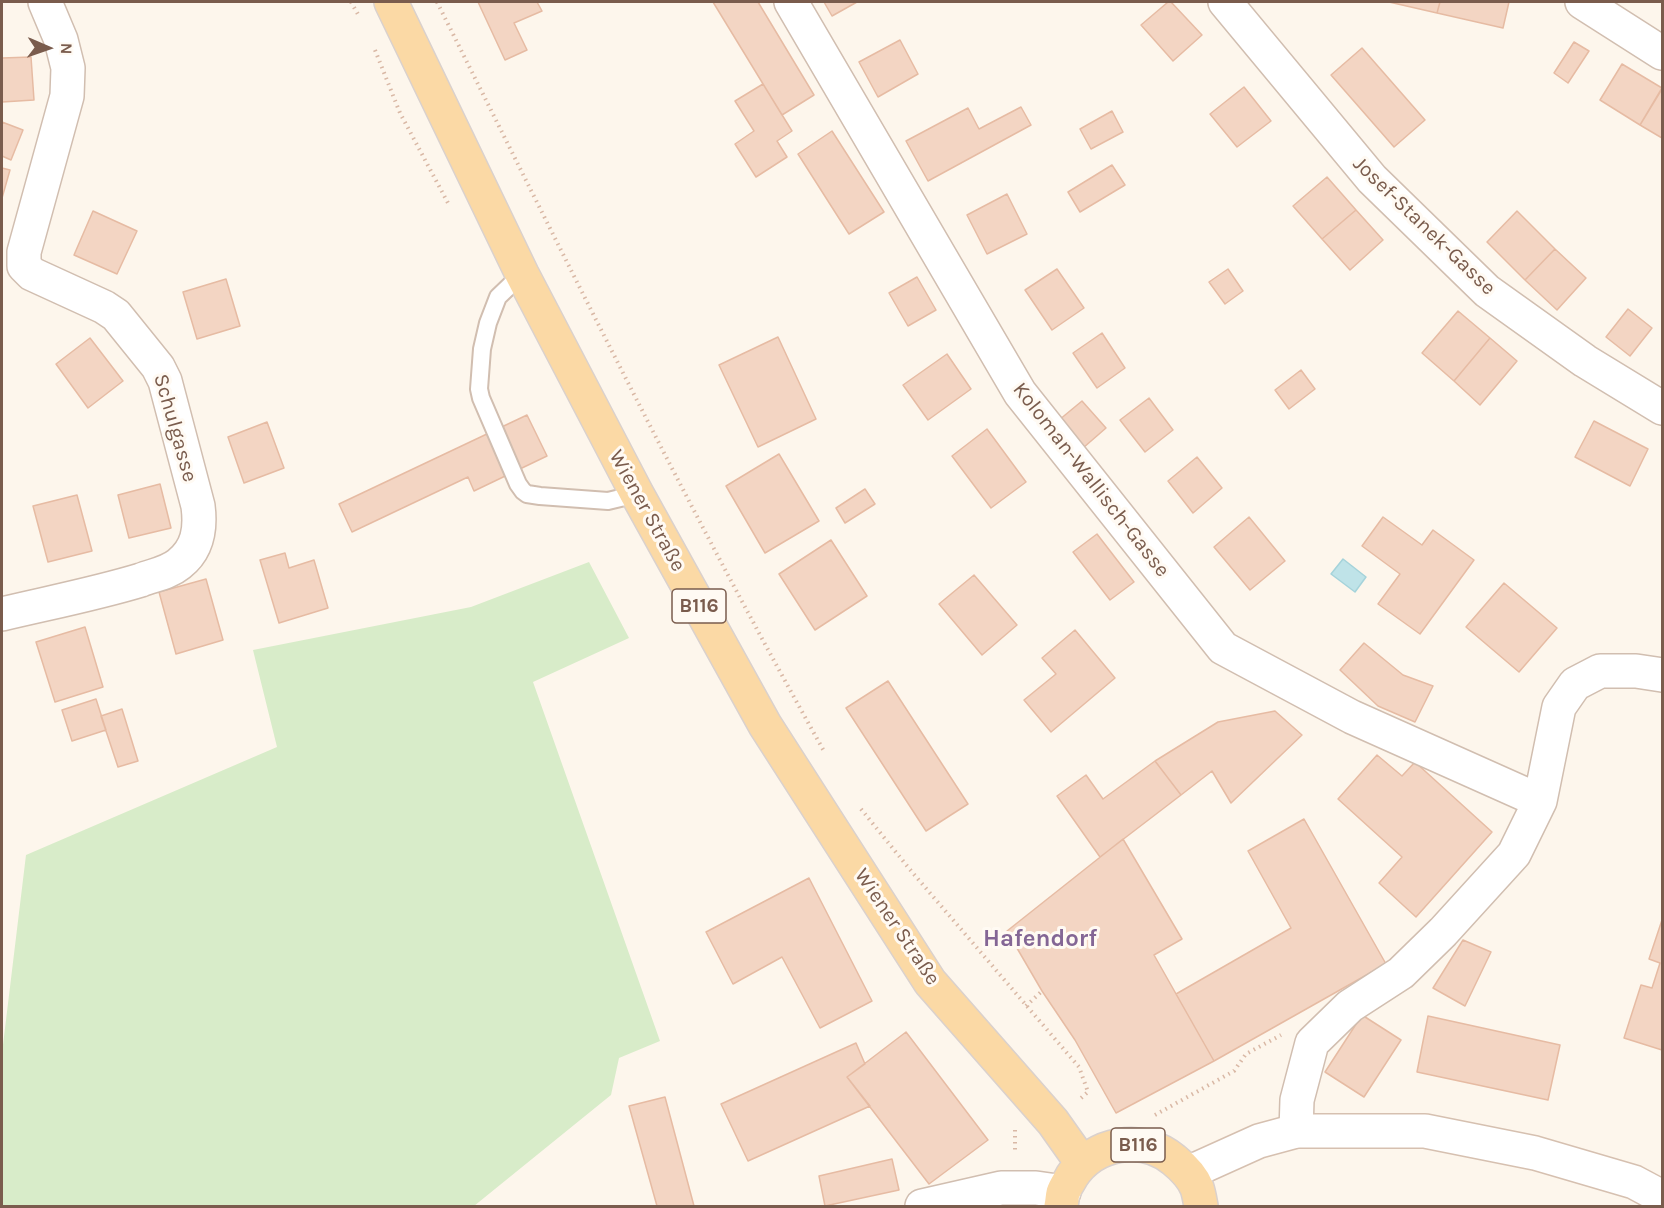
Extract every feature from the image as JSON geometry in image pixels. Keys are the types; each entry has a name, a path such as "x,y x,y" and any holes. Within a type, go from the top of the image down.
{"main road":[{"name":"Wiener Straße","path":"391,2 522,273 637,494 765,725 930,982 1053,1122 1082,1163"},
{"name":"B116","path":"1050,1198 1082,1163 1095,1154 1114,1146 1129,1144 1143,1145 1166,1153 1188,1173 1197,1189 1201,1206"}],"street":[{"name":"Schulgasse","path":"2,614 123,585 169,571 180,564 193,549 200,520 165,381 158,367 116,315 104,307 32,274 24,266 24,252 67,96 68,68 61,40 45,2"},
{"name":"Koloman-Wallisch-Gasse","path":"791,2 1020,393 1223,648 1352,717 1540,801"},
{"name":"Josef-Stanek-Gasse","path":"1225,2 1372,179 1487,291 1585,361 1662,408"},
{"path":"1582,2 1662,53"},
{"path":"1304,1130 1297,1100 1312,1043 1350,1006 1401,973 1443,932 1514,854 1540,801 1559,707 1575,684 1600,671 1636,671 1662,675"},
{"path":"1188,1173 1259,1141 1304,1130 1425,1131 1535,1153 1634,1182 1662,1197"},
{"path":"922,1206 1001,1188 1050,1198"}],"lane":[{"path":"522,273 498,297 488,323 482,349 480,389 481,398 518,484 527,494 540,496 608,501 637,494"}],"path":[{"path":"437,2 623,376 779,671 829,760"},
{"path":"860,808 1079,1067 1088,1092 1080,1099"},
{"path":"1026,1006 1042,991"},
{"path":"1151,1117 1234,1071 1246,1054 1287,1031"}],"green space":[{"path":"589,562 629,638 533,682 660,1041 619,1058 611,1095 474,1206 2,1206 2,1053 26,855 277,747 253,650 471,607"}],"water":[{"path":"1343,559 1366,577 1355,592 1331,574"}],"building":[{"path":"478,2 537,2 542,11 514,23 527,50 505,60"},
{"path":"713,2 758,2 814,95 782,115"},
{"path":"824,2 857,2 832,16"},
{"path":"1168,2 1171,2 1202,35 1173,61 1141,25"},
{"path":"1389,2 1440,2 1437,13"},
{"path":"1440,2 1509,2 1503,28 1437,13"},
{"path":"900,40 918,74 878,97 859,62"},
{"path":"1574,42 1589,51 1568,83 1554,73"},
{"path":"1362,48 1425,120 1394,147 1331,75"},
{"path":"31,57 34,100 2,102 2,58"},
{"path":"1622,64 1662,88 1640,125 1600,100"},
{"path":"763,84 792,131 777,141 787,157 756,177 735,144 754,131 735,101"},
{"path":"1244,87 1271,121 1237,147 1210,114"},
{"path":"1662,89 1662,138 1640,125"},
{"path":"1021,107 1031,125 928,181 906,141 968,108 979,129"},
{"path":"1112,111 1123,132 1091,149 1080,129"},
{"path":"2,122 23,130 11,160 2,156"},
{"path":"832,131 884,212 849,234 798,154"},
{"path":"1112,165 1125,185 1080,212 1068,192"},
{"path":"2,168 10,170 2,198"},
{"path":"1327,177 1356,210 1322,239 1293,206"},
{"path":"1007,194 1027,234 987,254 967,215"},
{"path":"1356,210 1383,240 1350,270 1322,239"},
{"path":"93,211 137,231 117,274 74,255"},
{"path":"1517,211 1555,249 1525,280 1487,242"},
{"path":"1555,249 1586,278 1557,310 1525,280"},
{"path":"1057,269 1084,308 1052,330 1025,290"},
{"path":"1228,269 1243,291 1225,304 1209,282"},
{"path":"917,277 936,310 908,326 889,293"},
{"path":"226,279 240,326 197,339 183,292"},
{"path":"1628,309 1652,328 1630,356 1606,337"},
{"path":"1458,311 1490,338 1454,381 1422,353"},
{"path":"1102,333 1125,368 1097,388 1073,353"},
{"path":"778,337 816,419 758,447 719,365"},
{"path":"90,338 123,381 88,408 56,364"},
{"path":"1490,338 1517,361 1480,405 1454,381"},
{"path":"947,354 971,389 928,420 903,385"},
{"path":"1301,370 1315,389 1289,409 1275,390"},
{"path":"1149,398 1173,430 1145,452 1120,420"},
{"path":"1082,401 1106,428 1083,448 1059,420"},
{"path":"527,415 547,456 474,491 468,477 352,532 339,504"},
{"path":"1594,421 1648,449 1630,486 1575,457"},
{"path":"267,422 284,468 244,483 228,437"},
{"path":"987,429 1026,482 991,508 952,456"},
{"path":"779,454 819,521 765,553 726,486"},
{"path":"1197,457 1222,488 1193,513 1168,481"},
{"path":"160,484 171,528 129,538 118,495"},
{"path":"865,489 875,504 845,523 836,508"},
{"path":"77,495 92,551 48,562 33,506"},
{"path":"1249,517 1285,561 1250,590 1214,547"},
{"path":"1383,517 1422,545 1433,530 1474,560 1420,634 1378,604 1400,574 1362,546"},
{"path":"1097,534 1134,582 1110,600 1073,552"},
{"path":"831,540 867,596 815,630 779,574"},
{"path":"285,553 289,568 314,560 328,608 279,623 260,560"},
{"path":"974,575 1017,625 982,655 939,604"},
{"path":"206,579 223,640 176,654 159,592"},
{"path":"1504,583 1557,628 1519,672 1466,627"},
{"path":"85,627 103,687 55,702 36,642"},
{"path":"1075,630 1115,678 1051,732 1024,700 1056,674 1042,658"},
{"path":"1364,643 1403,675 1433,686 1415,722 1378,706 1340,670"},
{"path":"888,681 968,804 926,831 846,708"},
{"path":"96,699 106,730 72,741 62,710"},
{"path":"122,709 138,761 118,767 101,716"},
{"path":"1275,711 1302,735 1231,803 1212,771 1181,795 1155,761 1218,722"},
{"path":"1377,755 1402,776 1415,762 1492,832 1416,917 1379,883 1402,857 1338,799"},
{"path":"1155,761 1181,795 1100,857 1057,796 1086,775 1103,799"},
{"path":"1304,819 1386,964 1214,1061 1176,994 1291,928 1248,851"},
{"path":"1123,839 1182,939 1154,955 1214,1061 1116,1113 1075,1040 1042,991 1007,931"},
{"path":"809,878 872,1001 820,1028 782,957 733,984 706,932"},
{"path":"1662,920 1662,1050 1624,1038 1641,985 1652,988 1660,963 1649,959"},
{"path":"1463,940 1491,952 1465,1006 1433,988"},
{"path":"1362,1015 1401,1040 1364,1097 1325,1072"},
{"path":"1428,1016 1560,1045 1548,1100 1417,1072"},
{"path":"906,1032 988,1140 929,1184 847,1077"},
{"path":"856,1043 865,1064 847,1077 870,1106 748,1161 721,1104"},
{"path":"665,1097 694,1206 657,1206 629,1106"},
{"path":"892,1159 899,1190 825,1206 819,1176"}],"district":[{"name":"Hafendorf","path":"1040,939"}]}
